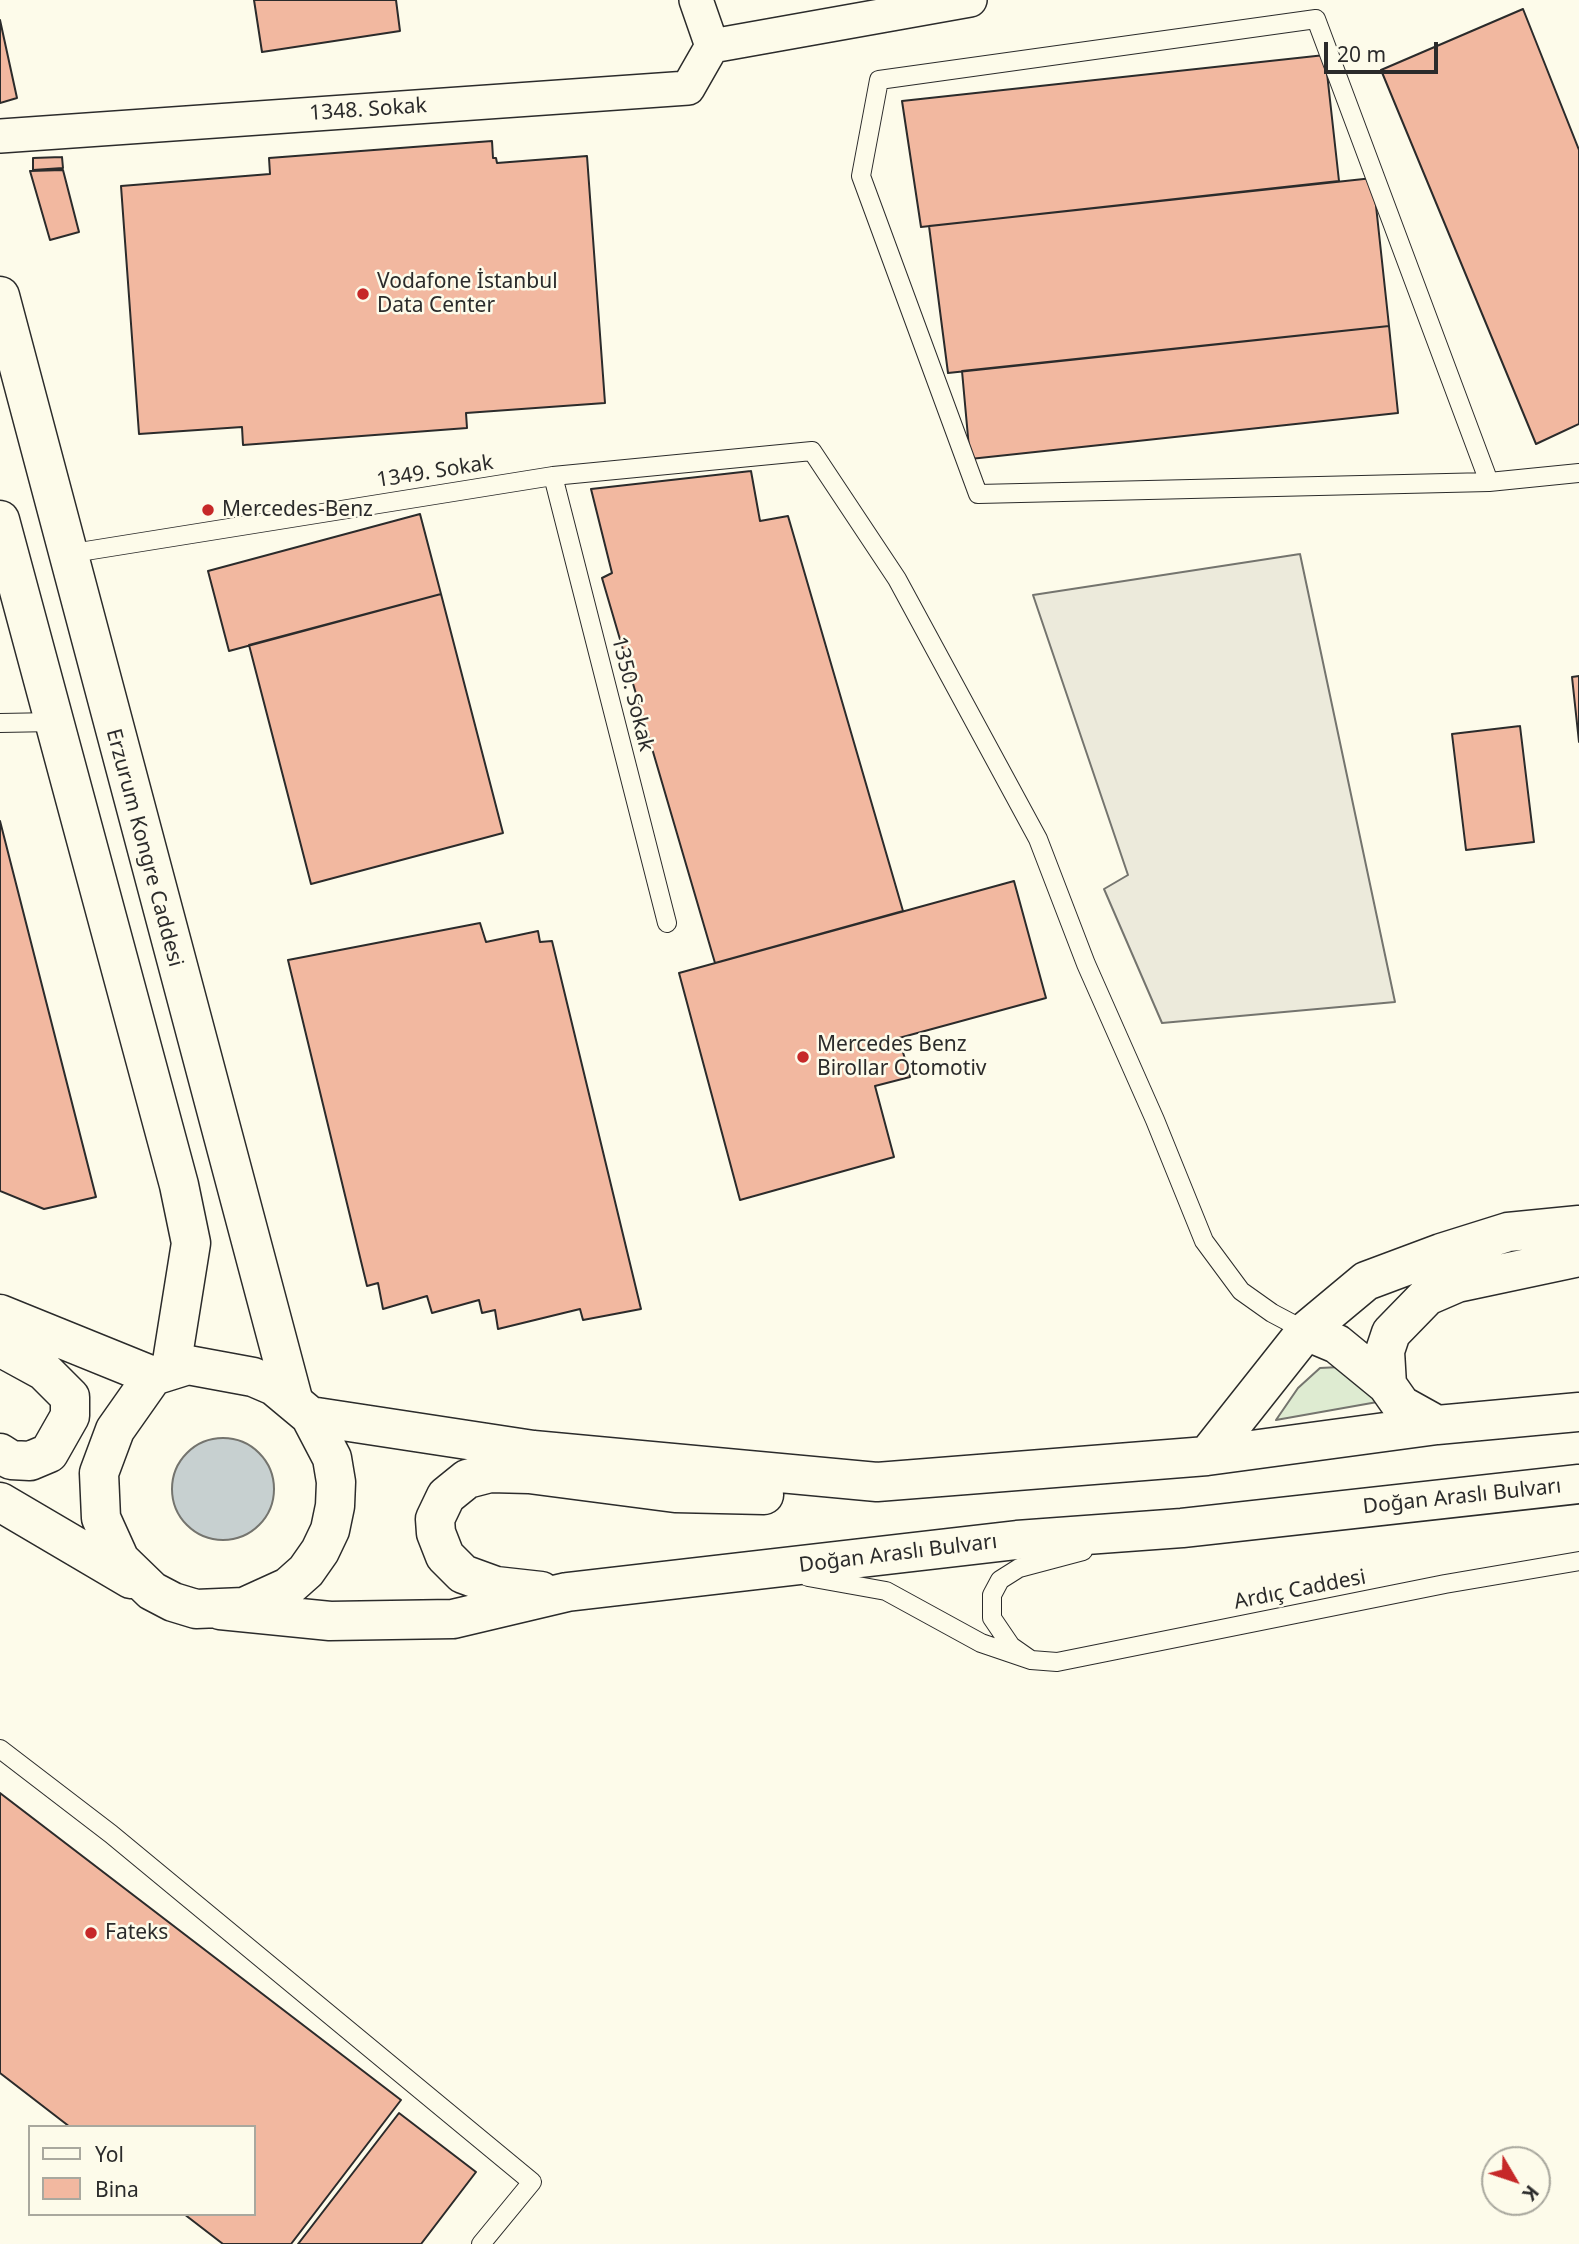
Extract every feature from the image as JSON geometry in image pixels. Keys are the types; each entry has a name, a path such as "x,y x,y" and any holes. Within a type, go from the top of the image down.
{"main road":[{"name":"Erzurum Kongre Caddesi","path":"0,296 67,554 301,1407"},
{"path":"0,520 172,1159 191,1243 162,1372 115,1430 105,1451 98,1496 101,1518 120,1560 152,1591"},
{"path":"1207,1456 1306,1331 1366,1282 1416,1262 1508,1232 1579,1225"},
{"path":"1387,1385 1385,1351 1391,1333 1427,1296 1457,1283 1579,1257"},
{"path":"0,1314 162,1372 188,1365 253,1377 274,1386 301,1407 323,1436 334,1469 335,1506 330,1530 306,1571 288,1587 256,1603 220,1610 197,1609 173,1602 57,1538 0,1502"},
{"path":"1306,1331 1337,1344 1387,1385 1401,1405 1437,1425"},
{"path":"0,1347 44,1371 59,1384 70,1397 70,1416 49,1453 30,1461 11,1460 0,1453"},
{"path":"301,1407 533,1450 877,1482"},
{"path":"567,1592 496,1586 463,1574 445,1556 436,1533 435,1519 446,1496 467,1479 490,1473 529,1474 675,1493 775,1495 877,1482 1207,1456 1437,1425 1579,1412"},
{"name":"Doğan Araslı Bulvarı","path":"220,1610 330,1621 453,1619 567,1592 1017,1540 1182,1528 1579,1484"}],"street":[{"path":"696,0 712,46 970,0"},
{"name":"1348. Sokak","path":"0,136 688,88 712,46"}],"lane":[{"path":"1489,482 1316,19 879,80 861,176 978,494 1489,482 1579,473"},
{"name":"1349. Sokak","path":"67,554 553,476 812,451 897,579 1038,839 1086,964 1156,1120 1204,1241 1241,1291 1272,1313 1306,1331"},
{"name":"1350. Sokak","path":"553,476 667,923"},
{"path":"0,723 54,722"},
{"path":"1031,1660 1011,1646 992,1618 992,1595 1000,1580 1019,1568 1058,1556 1182,1528"},
{"name":"Ardıç Caddesi","path":"767,1569 886,1591 981,1643 1031,1660 1058,1662 1445,1584 1579,1561"},
{"path":"0,1749 111,1834 532,2182 481,2244"}],"green space":[{"path":"1340,1367 1383,1401 1276,1420 1298,1388 1320,1368"}],"shaded area":[{"path":"1300,554 1395,1002 1162,1023 1104,889 1128,875 1033,595"},
{"path":"223,1438 243,1442 259,1453 270,1469 274,1489 270,1509 259,1525 243,1536 223,1540 203,1536 187,1525 176,1509 172,1489 176,1469 187,1453 203,1442"}],"building":[{"path":"254,0 396,0 400,31 262,52"},
{"path":"1523,9 1579,150 1579,424 1536,444 1381,70"},
{"path":"0,20 17,98 0,103"},
{"path":"1325,55 1339,181 921,227 902,101"},
{"name":"Vodafone İstanbul Data Center","path":"492,141 493,158 496,158 497,163 587,156 605,403 466,413 467,428 243,445 242,427 139,434 121,186 270,174 269,158"},
{"path":"62,157 63,168 33,170 33,158"},
{"path":"63,170 79,232 50,240 30,171"},
{"path":"1373,178 1389,326 948,373 929,226"},
{"path":"1389,326 1398,413 970,459 962,371"},
{"path":"751,471 760,521 788,516 903,911 715,963 602,578 612,573 591,489"},
{"path":"420,514 441,594 229,651 208,571"},
{"path":"441,594 503,833 311,884 249,645"},
{"path":"1579,676 1579,742 1572,677"},
{"path":"1520,726 1534,842 1466,850 1452,734"},
{"path":"0,821 96,1197 44,1209 0,1191"},
{"name":"Mercedes Benz Birollar Otomotiv","path":"1014,881 1046,998 899,1038 910,1077 875,1086 894,1157 740,1200 679,973"},
{"path":"480,923 486,942 538,931 540,942 552,941 641,1309 583,1320 580,1309 498,1329 495,1310 482,1313 479,1300 432,1313 427,1296 383,1309 378,1283 367,1286 288,960"},
{"name":"Fateks","path":"0,1793 401,2100 291,2244 223,2244 187,2216 256,2216 256,2125 67,2125 0,2073"},
{"path":"399,2113 476,2172 421,2244 298,2244"}],"place":[{"name":"Vodafone İstanbul Data Center","path":"363,294"},
{"name":"Mercedes-Benz","path":"208,510"},
{"name":"Mercedes Benz Birollar Otomotiv","path":"803,1057"},
{"name":"Fateks","path":"91,1933"}]}
